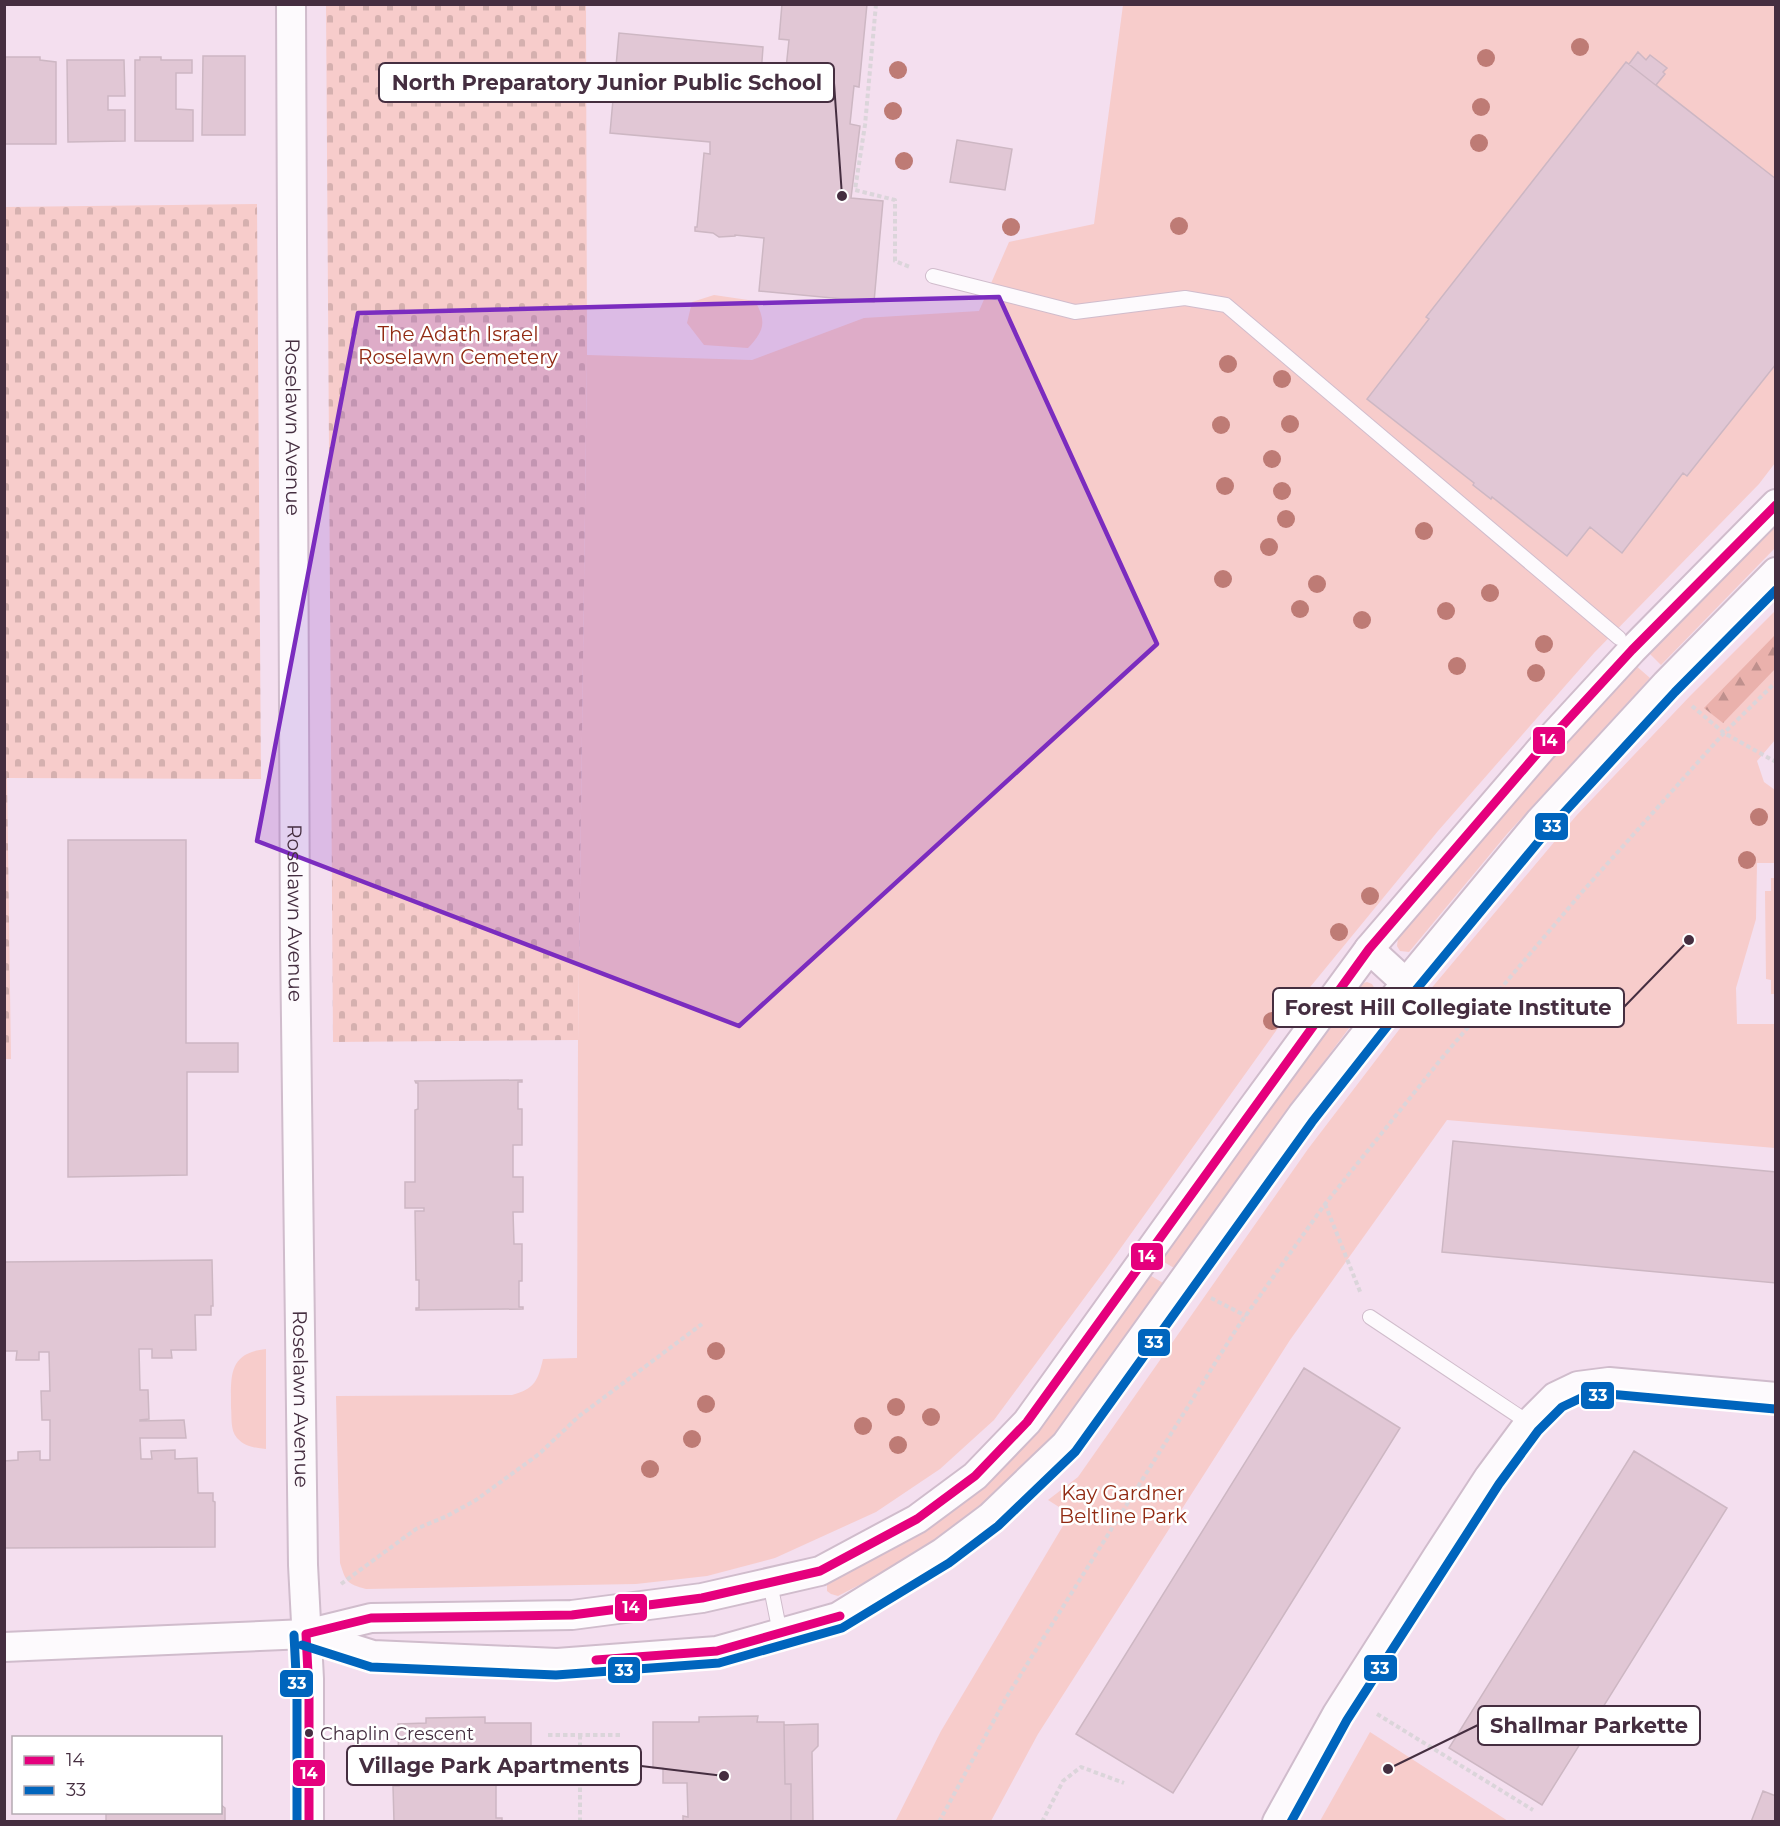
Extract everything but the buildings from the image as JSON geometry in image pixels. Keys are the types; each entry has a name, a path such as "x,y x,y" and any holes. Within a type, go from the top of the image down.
{"street":[{"name":"Roselawn Avenue","path":"291,4 295,942 303,1565 309,1693 309,1821"},
{"path":"4,1647 306,1634 371,1618 572,1615 702,1598 820,1571 917,1519 975,1476 1027,1422 1369,949 1541,749 1617,666 1776,504"},
{"path":"306,1634 373,1655 557,1663 717,1651 838,1617 942,1553 990,1517 1066,1444 1302,1115 1406,983 1540,821 1666,684 1776,572"},
{"path":"1369,949 1406,983"},
{"path":"1277,1821 1337,1714 1489,1477 1529,1423 1555,1397 1578,1386 1609,1382 1776,1397"}],"lane":[{"path":"933,276 1075,312 1185,298 1226,304 1618,638"},
{"path":"1370,1317 1529,1423"},
{"path":"770,1583 780,1633"}],"path":[{"path":"876,4 855,190 894,200 896,261 933,276"},
{"path":"939,1821 1006,1698 1246,1316 1325,1204 1442,1058 1583,891 1724,733 1776,682"},
{"path":"1690,705 1724,733 1776,762"},
{"path":"1325,1204 1370,1317"},
{"path":"1209,1297 1246,1316"},
{"path":"341,1584 416,1528 447,1516 476,1500 538,1454 578,1417 702,1324"},
{"path":"1377,1713 1533,1810"},
{"path":"548,1735 622,1735"},
{"path":"580,1735 580,1821"},
{"path":"1042,1821 1063,1781 1082,1767 1124,1783"}],"highlighted area":[{"path":"999,297 1157,644 739,1026 257,841 358,313"}],"green space":[{"name":"The Adath Israel Roselawn Cemetery","path":"326,5 586,5 587,355 578,1040 333,1042"},
{"path":"1123,5 1775,5 1775,463 1759,484 1594,653 1438,831 1288,1014 1105,1270 994,1420 940,1469 876,1512 775,1558 707,1576 636,1584 366,1589 355,1586 346,1578 340,1563 336,1396 512,1395 531,1387 539,1373 543,1359 577,1358 578,1040 587,355 752,360 864,318 979,311 1009,242 1094,224"},
{"path":"257,204 261,779 7,778 11,1059 5,1059 5,207"},
{"path":"714,295 755,301 761,315 762,326 758,336 748,348 704,345 687,323 692,302"},
{"path":"1775,519 1775,548 1661,665 1647,651"},
{"name":"Kay Gardner Beltline Park","path":"1775,611 1775,740 1757,761 1764,782 1775,790 1775,863 1757,863 1756,919 1736,988 1737,1024 1775,1024 1775,1148 1447,1120 1290,1340 1038,1734 991,1821 895,1822 941,1731 1070,1514 1048,1500 1078,1477 1308,1149 1424,997 1576,816"},
{"path":"1775,635 1775,669 1723,723 1704,708"},
{"path":"1634,664 1650,678 1507,834 1409,952 1400,951 1397,946 1398,938 1568,737"},
{"path":"1771,878 1776,878 1775,994 1771,994 1771,980 1766,979 1765,891 1771,891"},
{"path":"1367,982 1375,989 1374,995 1274,1128 1174,1268 1159,1259 1360,984"},
{"path":"1148,1274 1163,1283 1057,1433 1009,1483 952,1530 900,1564 838,1596 827,1591 829,1580 921,1531"},
{"path":"266,1349 266,1449 247,1445 235,1435 231,1396 232,1376 238,1361 244,1355"},
{"path":"1370,1732 1508,1821 1320,1821"}],"transit line":[{"name":"14","path":"306,1634 371,1618 572,1615 702,1598 820,1571 917,1519 975,1476 1027,1422 1369,949 1541,749 1632,650 1776,505"},
{"name":"33","path":"302,1645 371,1667 556,1675 719,1663 842,1628 949,1563 998,1526 1075,1452 1312,1122 1415,991 1549,829 1675,692 1776,590"},
{"name":"33","path":"1291,1822 1347,1720 1499,1484 1538,1431 1562,1407 1581,1398 1609,1394 1775,1409"},
{"name":"14","path":"596,1660 717,1651 840,1616"},
{"name":"14","path":"306,1634 309,1693 309,1822"},
{"name":"33","path":"294,1635 297,1693 297,1822"}],"place":[{"name":"North Preparatory Junior Public School","path":"842,196"},
{"name":"Forest Hill Collegiate Institute","path":"1689,940"},
{"name":"Chaplin Crescent","path":"309,1733"},
{"name":"Shallmar Parkette","path":"1388,1769"},
{"name":"Village Park Apartments","path":"724,1776"}]}
